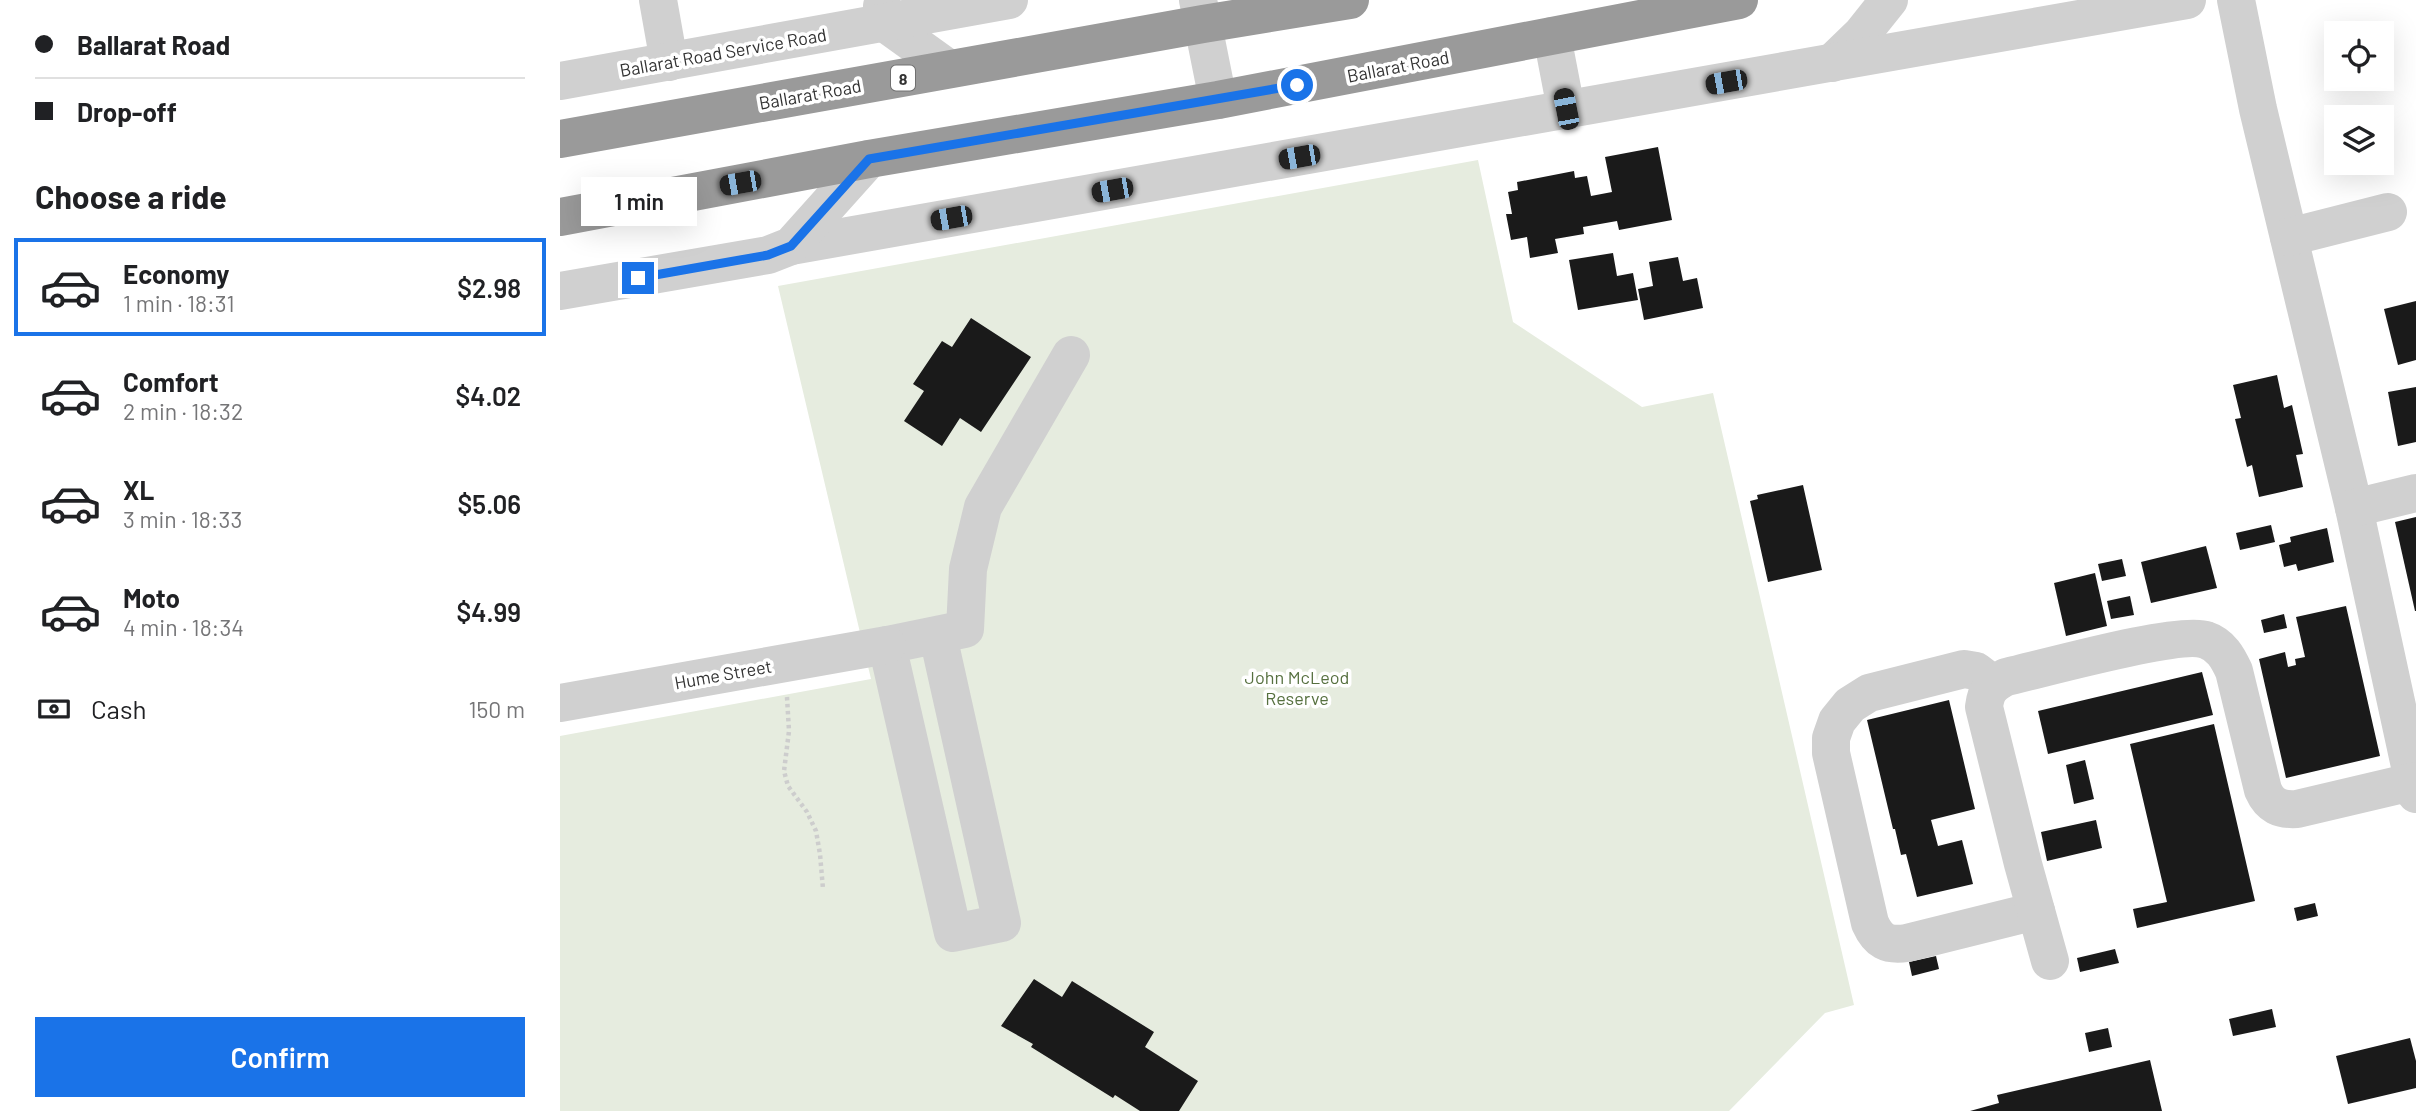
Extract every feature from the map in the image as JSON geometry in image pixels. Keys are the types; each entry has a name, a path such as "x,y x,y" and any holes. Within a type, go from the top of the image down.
{"highway":[{"name":"Ballarat Road","path":"560,139 949,69 1201,12 1350,0"},
{"name":"Ballarat Road","path":"560,217 869,159 1218,100 1740,0"}],"street":[{"path":"658,0 669,62"},
{"name":"Ballarat Road Service Road","path":"560,81 669,62 883,11 1009,0"},
{"path":"1832,64 1861,35 1889,0"},
{"path":"560,291 768,255 791,246 2188,0"},
{"path":"2050,961 1984,708 1986,692 1993,684 2006,677 2152,643 2190,637 2206,639 2223,652 2234,671 2263,790 2274,806 2285,810 2297,809 2415,785 2354,508 2258,109 2236,0"},
{"path":"883,11 949,69"},
{"path":"1201,12 1218,100"},
{"path":"1552,36 1566,109"},
{"path":"791,246 869,159"},
{"path":"2289,237 2388,212"},
{"name":"Hume Street","path":"560,704 939,636 965,629 968,569 983,507 1071,355"},
{"path":"2354,508 2416,493"},
{"path":"887,645 953,933 1002,923 939,636"},
{"path":"1993,684 1976,671 1964,669 1869,692 1850,705 1837,721 1831,738 1831,753 1870,923 1882,942 1892,945 1907,943 2036,911"}],"path":[{"path":"782,663 789,731 784,771 788,786 807,812 816,831 823,889"}],"green space":[{"name":"John McLeod Reserve","path":"1478,160 1513,322 1642,407 1713,393 1854,1005 1825,1013 1729,1111 560,1111 560,736 871,679 778,286"}],"building":[{"path":"1658,147 1672,220 1619,230 1617,221 1583,227 1584,234 1555,239 1558,253 1530,258 1527,237 1511,240 1506,214 1512,214 1508,192 1518,190 1517,182 1574,171 1575,178 1587,176 1591,196 1612,192 1605,157"},
{"path":"1613,253 1617,276 1633,273 1638,300 1578,310 1569,260"},
{"path":"1678,257 1683,281 1697,278 1703,308 1644,320 1638,289 1653,286 1649,262"},
{"path":"2416,301 2416,360 2398,365 2384,309"},
{"path":"971,318 1031,357 981,432 960,418 942,446 904,421 924,391 913,384 942,341 952,347"},
{"path":"2277,375 2284,408 2292,405 2303,454 2296,455 2303,487 2259,497 2252,465 2247,467 2235,419 2241,418 2233,385"},
{"path":"2416,387 2416,442 2398,446 2388,392"},
{"path":"1803,485 1822,570 1768,582 1750,501 1758,499 1757,495"},
{"path":"2416,517 2416,611 2415,611 2395,522"},
{"path":"2271,525 2275,542 2240,550 2236,533"},
{"path":"2327,528 2334,562 2298,571 2296,564 2284,567 2279,545 2291,542 2290,537"},
{"path":"2206,546 2217,588 2151,603 2141,562"},
{"path":"2122,559 2126,576 2102,581 2098,564"},
{"path":"2095,573 2107,626 2066,636 2054,583"},
{"path":"2130,596 2134,615 2111,619 2107,601"},
{"path":"2346,606 2380,756 2286,778 2259,659 2285,652 2288,667 2296,665 2295,659 2305,657 2296,617"},
{"path":"2284,614 2287,628 2264,633 2261,620"},
{"path":"2202,672 2213,715 2048,754 2038,711"},
{"path":"1949,700 1975,809 1931,820 1938,846 1962,840 1973,884 1917,897 1906,854 1901,855 1893,829 1867,720"},
{"path":"2214,724 2255,901 2137,928 2133,909 2167,902 2130,744"},
{"path":"2085,760 2094,799 2074,804 2066,765"},
{"path":"2096,820 2102,848 2047,861 2041,832"},
{"path":"2315,903 2318,916 2297,921 2294,908"},
{"path":"2115,949 2119,963 2080,972 2077,958"},
{"path":"1936,956 1939,969 1912,976 1909,962"},
{"path":"1034,979 1062,997 1072,981 1154,1032 1145,1047 1198,1081 1179,1111 1140,1111 1115,1095 1113,1098 1031,1047 1033,1044 1001,1026"},
{"path":"2272,1009 2276,1027 2233,1036 2229,1019"},
{"path":"2108,1028 2112,1047 2089,1052 2085,1033"},
{"path":"2410,1038 2416,1061 2416,1088 2348,1104 2336,1056"},
{"path":"2150,1060 2162,1111 1970,1111 1999,1103 1997,1095"}],"route":[{"path":"638,278 768,255 791,246 869,159 1297,85"}]}
